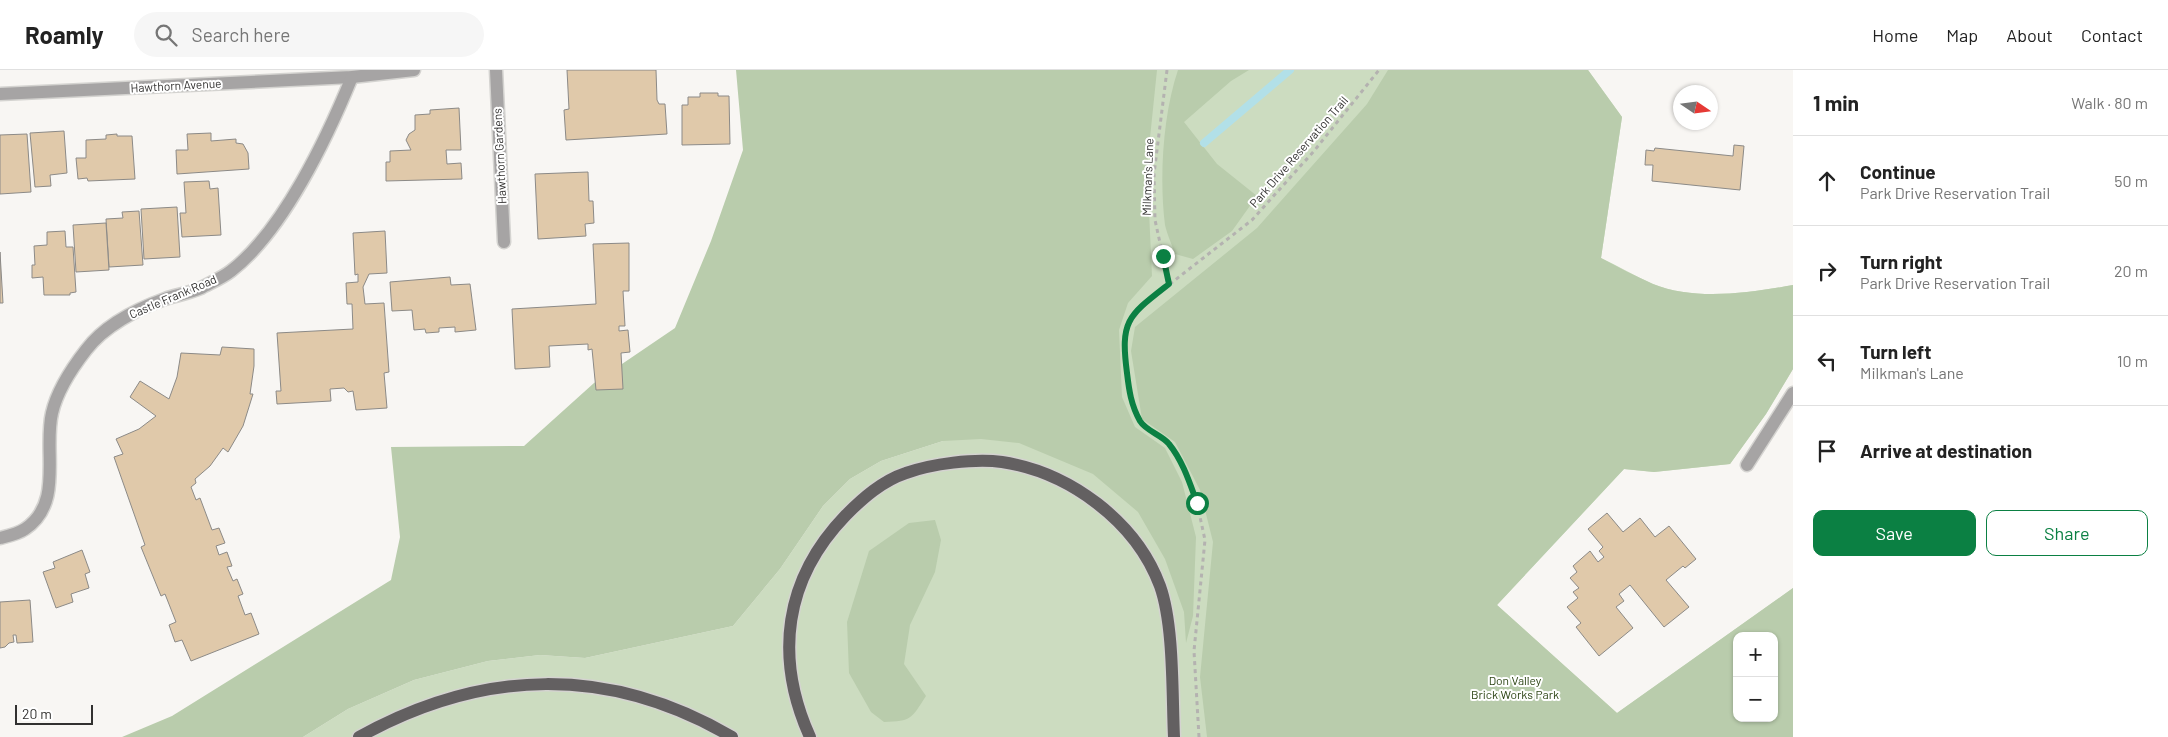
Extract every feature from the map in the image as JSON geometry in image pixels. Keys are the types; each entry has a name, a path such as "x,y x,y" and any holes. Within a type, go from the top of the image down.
{"main road":[{"path":"810,737 799,712 789,666 790,618 805,573 828,534 867,494 904,473 946,463 1001,462 1038,472 1078,489 1111,515 1139,546 1160,586 1167,616 1174,737"},
{"path":"360,737 435,702 486,688 529,684 574,684 628,693 676,708 732,737"}],"street":[{"path":"352,77 414,70"},
{"name":"Hawthorn Gardens","path":"496,70 504,242"},
{"name":"Hawthorn Avenue","path":"0,94 352,77"},
{"name":"Castle Frank Road","path":"0,538 24,530 40,514 50,485 48,438 52,411 66,379 87,348 132,313 165,299 199,289 230,272 261,242 292,196 336,117 352,77"},
{"path":"1747,465 1793,393"}],"path":[{"name":"Milkman's Lane","path":"1167,70 1154,174 1154,202 1155,220 1169,284"},
{"name":"Park Drive Reservation Trail","path":"1199,737 1194,651 1205,540 1197,503 1188,477 1169,444 1141,423 1131,402 1123,339 1130,319 1143,305 1252,220 1314,151 1378,70"}],"green space":[{"path":"736,70 1157,70 1147,167 1152,276 1128,303 1119,330 1122,397 1135,427 1165,448 1182,482 1196,537 1193,616 1186,643 1184,612 1165,559 1138,512 1093,474 1019,443 981,439 943,441 881,461 850,479 823,506 780,569 733,626 585,658 540,655 488,661 414,680 348,709 303,737 122,737 172,716 391,580 400,537 391,447 524,446 594,383 675,328 711,241 743,150"},
{"name":"Don Valley Brick Works Park","path":"1017,70 1588,70 1622,117 1601,258 1653,284 1686,292 1704,294 1740,293 1793,285 1793,369 1766,414 1730,464 1654,472 1624,469 1497,605 1617,713 1793,588 1793,737 303,737 348,709 414,680 488,661 540,655 585,658 733,626 780,569 823,506 850,479 881,461 943,441"},
{"path":"1178,70 1249,70 1231,81 1184,122 1217,164 1257,196 1232,231 1193,259 1175,254 1165,225 1163,207 1162,187 1166,126"},
{"name":"Don Valley Brick Works Park","path":"1388,70 1588,70 1622,117 1601,258 1653,284 1686,292 1704,294 1740,293 1793,285 1793,369 1766,414 1730,464 1654,472 1624,469 1497,605 1617,713 1793,588 1793,737 1207,737 1200,677 1213,542 1200,490 1175,442 1142,419 1131,351 1135,327 1257,228 1367,104"},
{"path":"935,520 941,540 935,572 910,625 904,664 926,696 910,717 900,721 884,722 871,712 849,673 847,622 869,551 909,523"}],"building":[{"path":"567,70 656,70 657,100 659,104 665,104 667,134 566,140 564,110 569,109"},
{"path":"700,93 718,93 718,96 729,96 730,144 682,145 682,105 688,105 688,97 700,97"},
{"path":"459,108 461,150 446,150 447,164 461,163 462,179 386,181 386,162 390,162 390,151 411,150 406,140 409,134 415,130 415,115 430,114 430,110"},
{"path":"64,131 67,173 50,175 51,186 35,187 30,133"},
{"path":"211,133 211,141 236,139 236,143 243,144 248,153 249,169 177,174 176,150 188,150 187,134"},
{"path":"27,134 31,192 0,194 0,135"},
{"path":"117,134 117,136 132,136 135,179 88,181 87,178 78,179 76,158 86,158 86,140 106,139 106,135"},
{"path":"1734,145 1744,146 1740,190 1652,181 1653,165 1645,165 1646,150 1654,151 1655,148 1733,156"},
{"path":"588,172 589,201 593,201 594,223 585,224 586,236 538,239 535,174"},
{"path":"209,181 210,189 218,188 221,235 182,237 180,213 186,213 184,182"},
{"path":"177,207 180,257 144,259 141,209"},
{"path":"139,211 143,265 109,267 106,219 123,218 122,212"},
{"path":"106,223 109,270 76,272 73,225"},
{"path":"65,231 66,247 73,247 76,292 70,293 70,295 44,295 43,277 32,278 32,265 35,265 34,246 47,245 47,232"},
{"path":"385,231 387,273 369,274 363,287 365,304 384,303 389,372 384,373 387,408 356,410 353,391 348,392 344,388 330,389 331,401 277,404 276,391 281,391 277,333 353,329 352,304 347,304 346,283 358,282 358,274 355,275 353,233"},
{"path":"629,243 629,291 623,291 625,326 619,326 619,331 628,330 630,352 621,353 623,389 596,390 592,349 588,350 588,344 549,346 550,367 515,369 512,309 596,304 593,244"},
{"path":"0,252 3,303 0,303"},
{"path":"450,277 451,285 470,284 476,330 455,332 455,327 439,328 439,332 426,333 425,329 414,330 412,310 392,311 390,282"},
{"path":"222,347 254,349 254,366 250,394 253,394 243,426 228,452 223,448 210,466 195,479 196,483 191,487 196,500 200,498 212,530 219,528 225,543 216,546 219,555 227,552 232,566 227,567 233,581 237,579 243,594 238,596 245,615 251,613 259,634 191,661 182,640 175,642 169,625 176,622 165,594 161,596 141,547 145,545 114,457 123,454 116,439 139,429 156,416 130,397 140,381 169,399 177,377 181,353 220,355"},
{"path":"1607,513 1623,532 1640,518 1655,537 1669,526 1696,559 1685,568 1683,566 1666,580 1689,607 1664,627 1630,585 1619,594 1624,601 1616,607 1633,628 1599,656 1576,627 1581,623 1567,607 1578,598 1573,592 1579,588 1570,578 1577,572 1573,566 1590,551 1598,562 1604,557 1599,551 1603,547 1588,529"},
{"path":"82,550 90,572 85,574 89,588 71,594 73,602 56,608 43,572 55,568 53,562"},
{"path":"30,600 33,642 17,643 16,635 13,635 14,642 0,648 0,602"}],"waterway":[{"path":"1204,143 1290,70"}],"route":[{"path":"1163,256 1169,284 1143,305 1130,319 1123,339 1131,402 1141,423 1169,444 1188,477 1197,503"}]}
